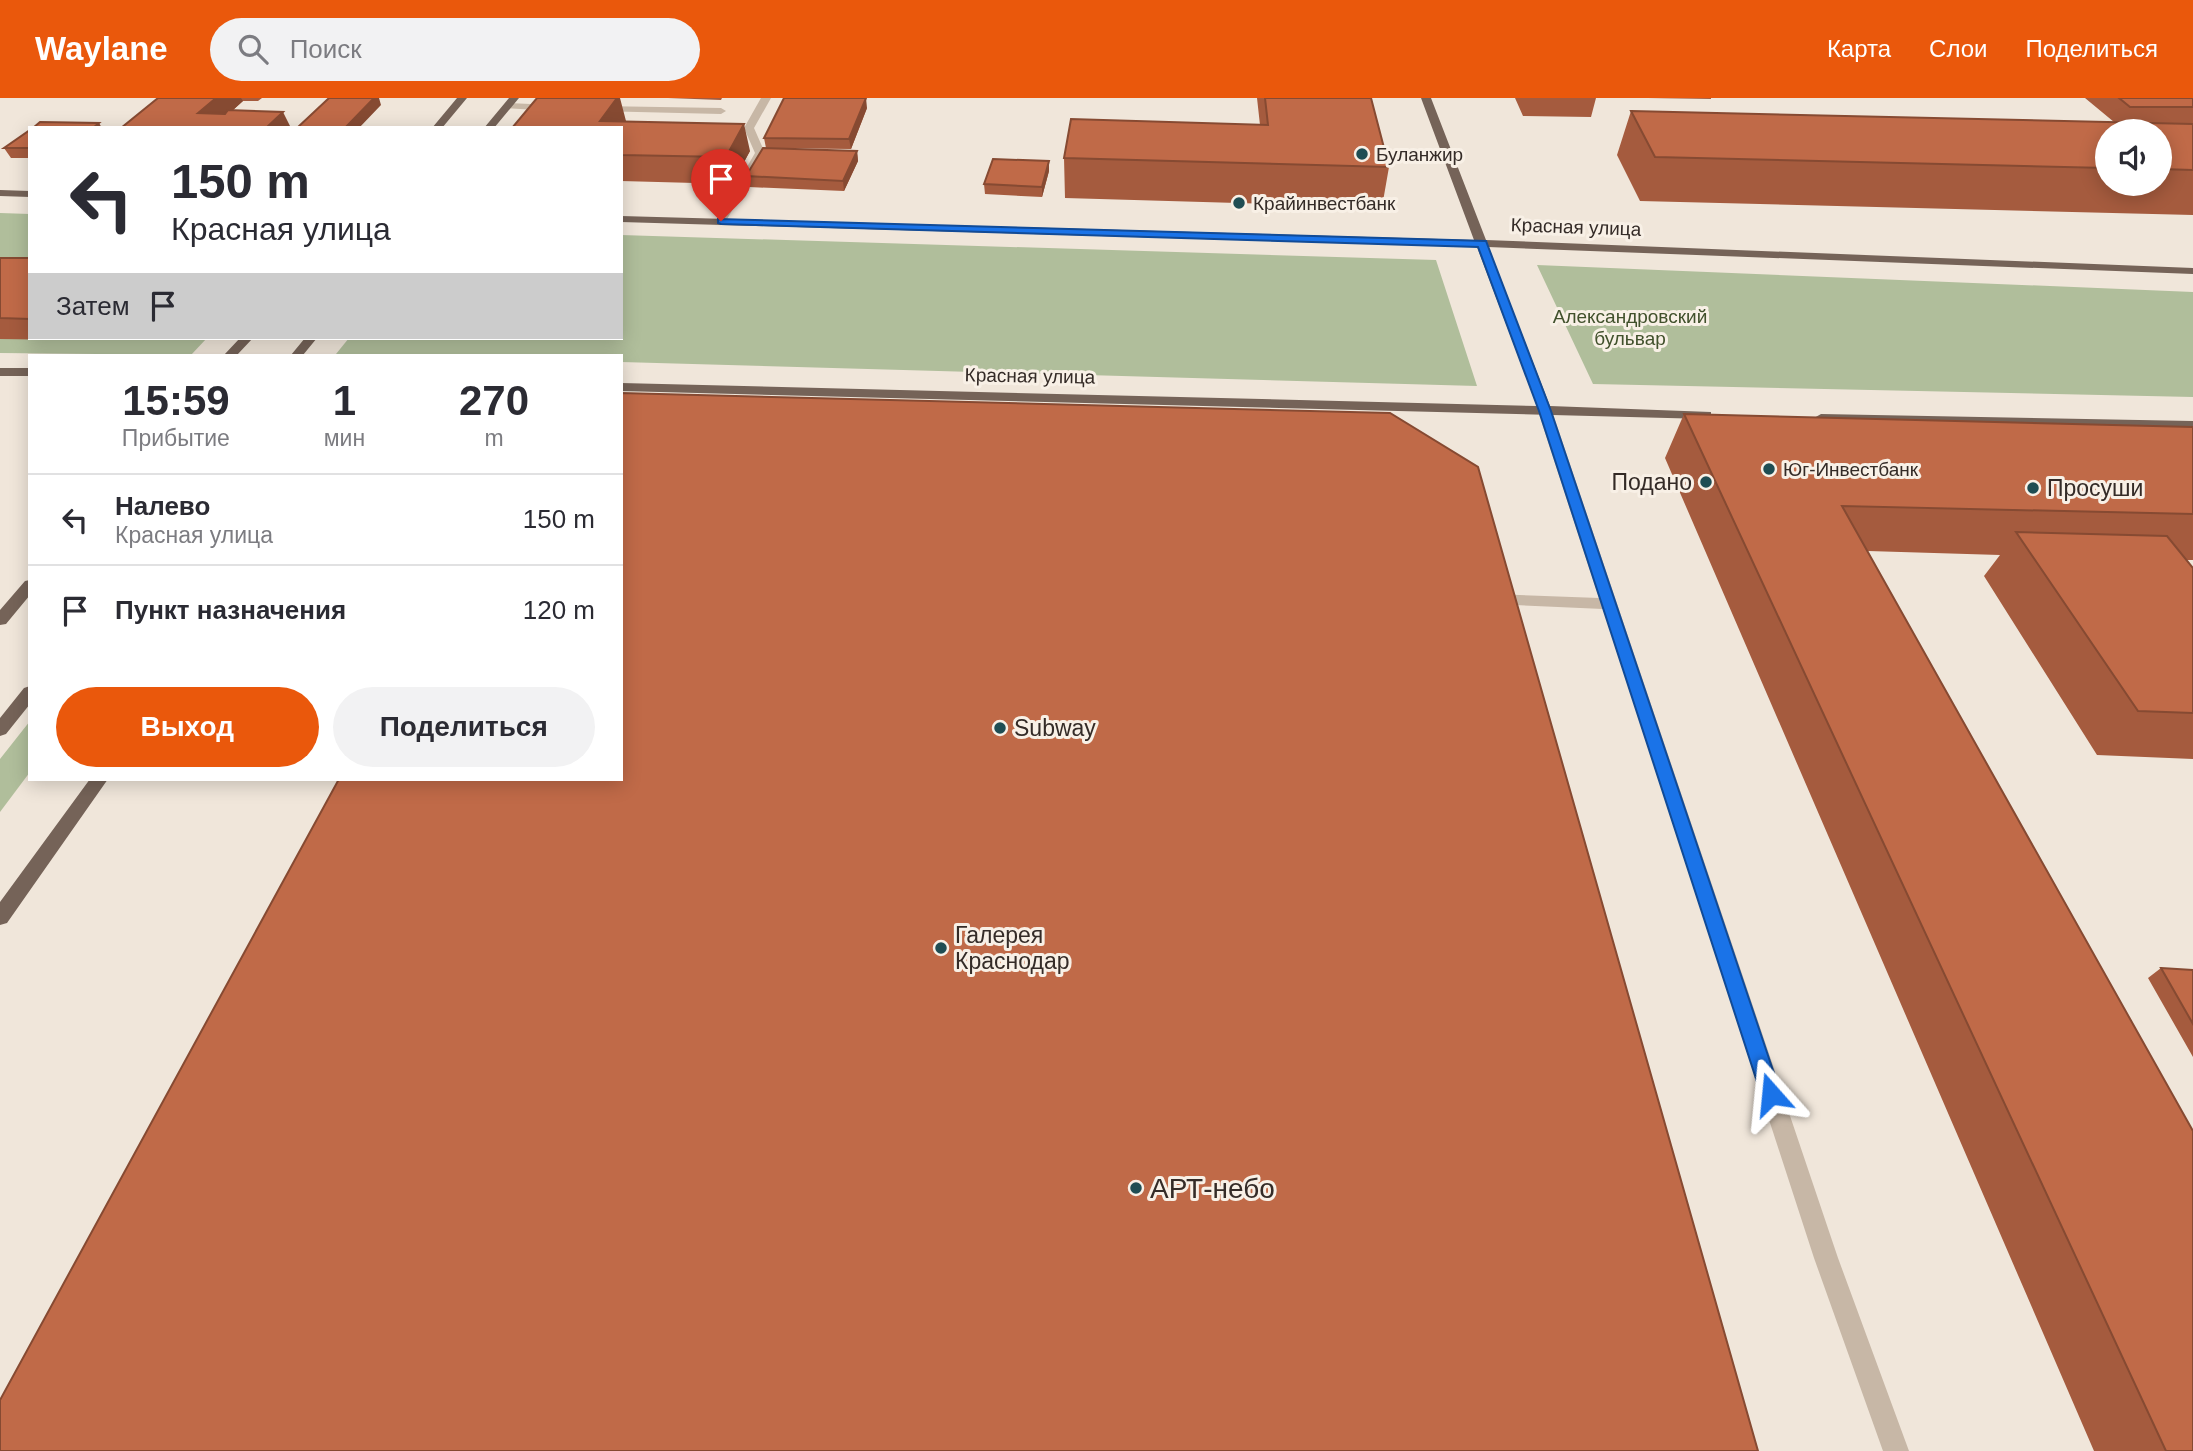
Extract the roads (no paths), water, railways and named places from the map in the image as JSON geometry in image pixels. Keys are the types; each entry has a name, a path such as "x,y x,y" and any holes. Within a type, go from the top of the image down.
{"main road":[{"path":"439,126 462,98"},
{"path":"1426,98 1545,411"},
{"path":"491,126 511,102"},
{"path":"0,193 28,194"},
{"name":"Красная улица","path":"623,219 1482,244 2193,271"},
{"path":"231,354 245,340"},
{"path":"298,354 309,340"},
{"path":"0,372 28,372"},
{"name":"Красная улица","path":"623,387 1718,415"},
{"path":"1802,417 2193,425"},
{"path":"0,620 28,586"},
{"path":"0,730 28,695"},
{"path":"0,917 98,781"}],"street":[{"path":"721,221 760,153 749,128 766,98"},
{"path":"511,102 559,108"},
{"path":"586,108 722,111"},
{"path":"1545,411 1838,1293 1895,1451"},
{"path":"1493,600 1609,604"}],"place":[{"name":"Буланжир","path":"1362,154"},
{"name":"Крайинвестбанк","path":"1239,203"},
{"name":"Юг-Инвестбанк","path":"1769,469"},
{"name":"Подано","path":"1706,482"},
{"name":"Просуши","path":"2033,488"},
{"name":"Subway","path":"1000,728"},
{"name":"Галерея Краснодар","path":"941,948"},
{"name":"АРТ-небо","path":"1136,1188"}],"park label":[{"name":"Александровский бульвар","path":"1630,327"}]}
